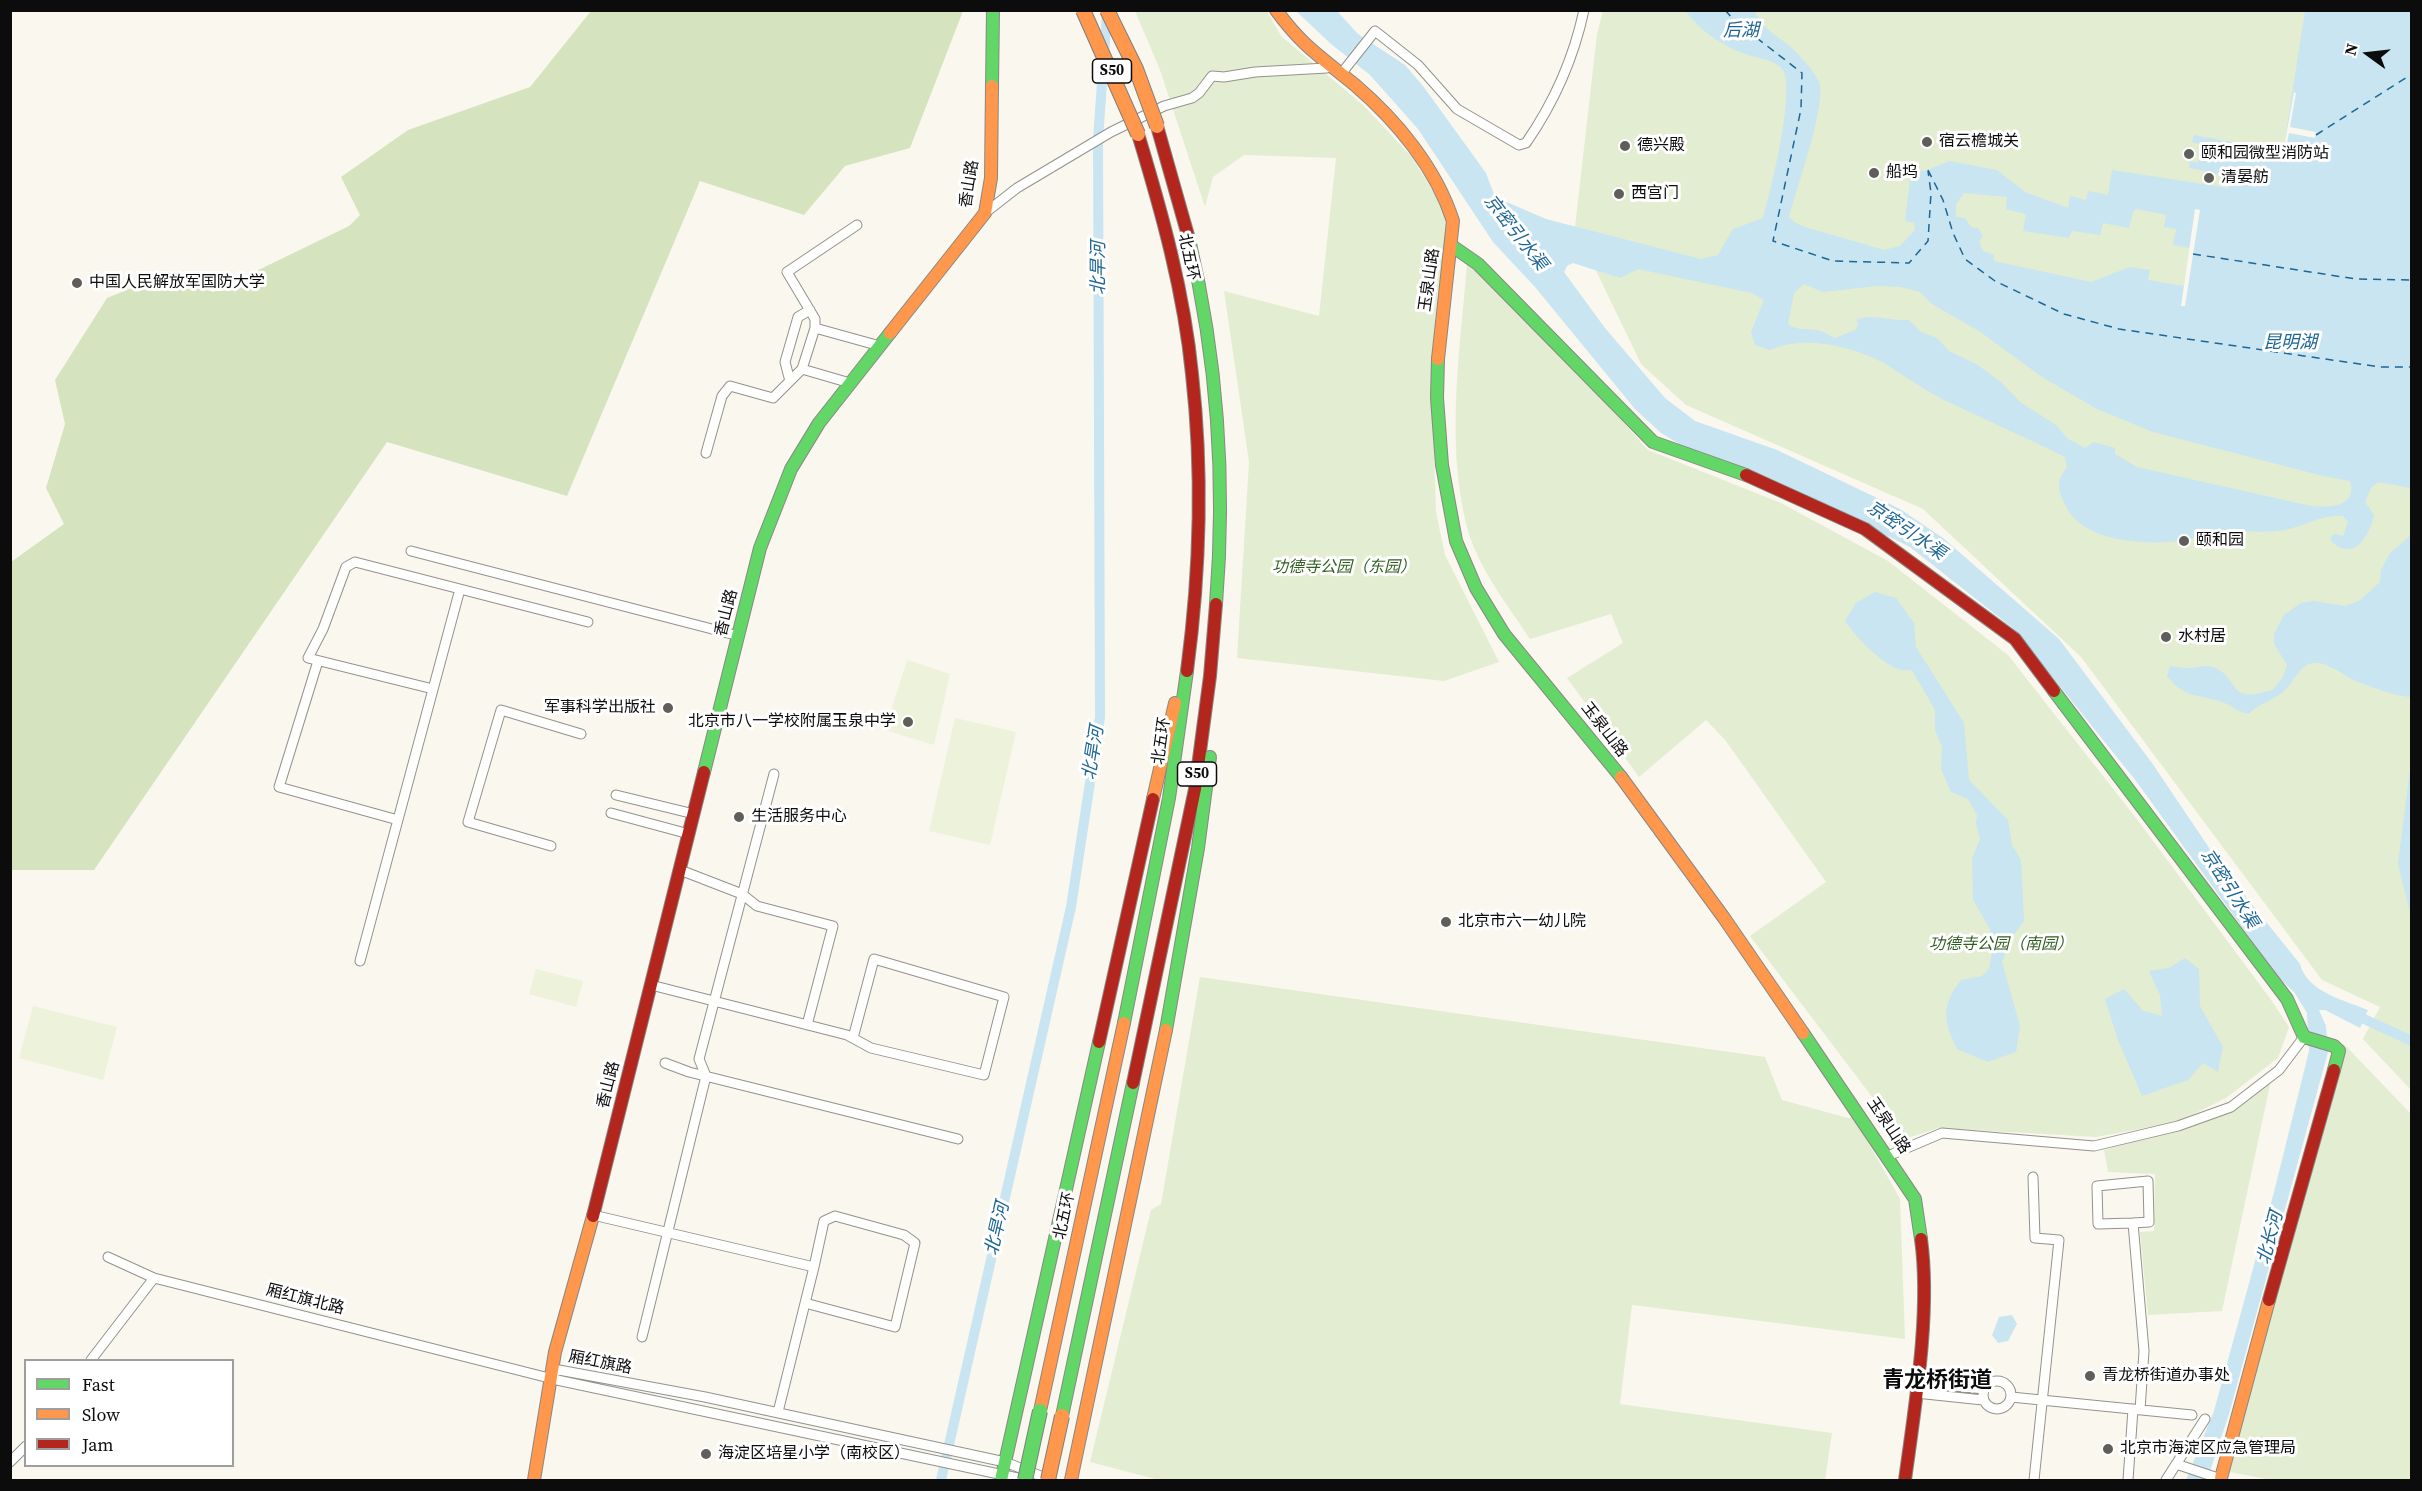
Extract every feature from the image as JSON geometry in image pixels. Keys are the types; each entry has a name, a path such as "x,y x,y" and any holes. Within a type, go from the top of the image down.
{"main road":[{"name":"香山路","path":"534,1480 555,1375 576,1304 578,1277 760,548 791,469 811,436 849,383 985,213 991,178 993,10"},
{"name":"北五环","path":"1026,1480 1159,855 1178,753 1195,614 1198,453 1190,357 1174,263 1124,96 1083,10"},
{"name":"北五环","path":"1048,1480 1181,858 1200,759 1219,571 1219,452 1213,353 1195,253 1157,126 1136,69 1107,10"},
{"name":"玉泉山路","path":"1276,10 1302,44 1341,74 1381,110 1438,183 1449,203 1453,221 1452,246 1439,333 1437,399 1442,465 1456,541 1468,572 1486,607 1504,634 1597,745 1724,918 1888,1156 1915,1199 1925,1271 1916,1387 1905,1480"},
{"path":"1452,246 1478,264 1653,442 1755,478 1865,529 2015,639 2287,999 2304,1037 2334,1046 2339,1051 2233,1426 2221,1479"},
{"path":"1001,1479 1195,614"},
{"path":"1071,1480 1160,1064 1199,848 1211,755 1214,635"},
{"name":"香山路","path":"543,1480 555,1375"}],"street":[{"path":"1341,74 1374,31 1418,65 1457,109 1513,143 1526,143 1541,121 1578,39 1584,10"},
{"path":"985,213 1017,188 1111,132 1164,106 1192,98 1212,76 1224,78 1255,72 1327,68"},
{"path":"706,453 722,396 730,386 773,398 802,369 815,328 815,319 787,272 856,225"},
{"path":"790,381 785,362 798,317 810,310"},
{"path":"815,328 880,346"},
{"path":"802,369 849,383"},
{"path":"411,551 739,636"},
{"path":"433,689 308,658 323,629 346,567 355,562 588,622"},
{"path":"360,960 460,589"},
{"path":"318,661 279,787 398,820"},
{"path":"551,846 468,822 501,710 581,734"},
{"path":"642,1337 706,1076 699,1059 774,774"},
{"path":"616,795 694,814"},
{"path":"611,813 689,834"},
{"path":"680,870 742,894 757,906 833,926 807,1025"},
{"path":"651,986 807,1025 853,1038 871,1048 984,1075 1004,997 874,959 853,1038"},
{"path":"1888,1156 1942,1133 2094,1146 2178,1126 2230,1107 2279,1070 2304,1037"},
{"path":"665,1063 706,1076 958,1139"},
{"path":"2033,1177 2034,1238 2059,1240 2034,1480"},
{"path":"2148,1181 2149,1221 2133,1223 2098,1224 2097,1186 2148,1181"},
{"path":"594,1215 814,1267"},
{"path":"778,1412 824,1221 835,1216 904,1235 915,1243 895,1327 805,1303"},
{"path":"2128,1480 2144,1351 2133,1223"},
{"path":"92,1359 154,1278 108,1257"},
{"name":"厢红旗北路","path":"154,1278 555,1375"},
{"name":"厢红旗路","path":"555,1375 778,1412 1005,1462 1053,1480"},
{"name":"厢红旗路","path":"555,1375 955,1466 1001,1479 1026,1480"},
{"path":"1993,1382 2002,1382 2009,1388 2011,1397 2007,1406 1998,1410 1989,1407 1983,1400 1916,1387 1984,1389 1993,1382"},
{"path":"1983,1400 1984,1389"},
{"path":"2011,1397 2192,1415"},
{"path":"2166,1480 2179,1465 2205,1419"},
{"path":"10,1462 24,1448"},
{"path":"2179,1465 2221,1479"}],"green space":[{"path":"591,11 963,11 910,148 845,166 804,215 700,181 567,496 387,442 94,870 11,870 11,562 64,524 46,488 65,424 55,380 107,298 166,274 213,292 349,226 360,215 341,177 408,130 530,87"},
{"name":"功德寺公园（东园）","path":"1135,11 1267,11 1281,36 1363,105 1411,156 1446,212 1444,278 1438,290 1431,366 1436,512 1445,555 1499,662 1444,681 1237,658 1249,462 1224,291 1319,316 1336,158 1244,155 1213,177 1205,207 1160,70"},
{"name":"颐和园","path":"1603,11 2411,11 2411,1090 2363,1039 2380,1007 2322,980 2081,657 1923,509 1686,405 1641,364 1575,227 1597,34"},
{"name":"功德寺公园（南园）","path":"1468,249 1648,450 1781,503 1888,561 2008,655 2136,818 2269,997 2289,1027 2278,1058 2226,1098 2178,1122 2096,1137 1939,1128 1904,1139 1750,936 1826,882 1726,741 1706,720 1639,777 1567,678 1623,643 1611,614 1530,639 1478,557 1467,527 1460,493 1457,458 1457,388"},
{"path":"907,660 950,674 934,745 885,730"},
{"path":"955,718 1016,732 990,845 929,831"},
{"path":"536,969 583,981 576,1007 529,994"},
{"path":"1200,977 1765,1057 1782,1100 1848,1118 1854,1117 1900,1199 1905,1339 1632,1305 1620,1404 1832,1433 1825,1480 1159,1480 1090,1462 1151,1210 1161,1204"},
{"path":"33,1006 117,1027 103,1080 19,1058"},
{"path":"2343,1043 2411,1114 2411,1480 2272,1480 2230,1472 2255,1367"},
{"path":"2271,1080 2222,1311 2148,1315 2140,1232 2154,1231 2155,1174 2108,1172 2104,1150 2229,1113"}],"water":[{"name":"昆明湖","path":"1296,11 1337,11 1358,34 1405,65 1423,86 1486,173 1495,197 1546,219 1701,259 1718,255 1733,229 1763,218 1781,141 1786,80 1778,65 1725,45 1703,29 1686,11 1755,11 1762,23 1791,47 1809,66 1819,82 1819,109 1789,217 1805,227 1884,250 1900,246 1915,230 1914,223 1905,221 1911,172 1928,170 1949,161 1997,170 2025,192 2068,208 2070,196 2086,200 2088,191 2108,195 2112,170 2229,188 2231,176 2189,168 2190,161 2198,163 2203,145 2192,142 2194,135 2283,152 2305,11 2411,11 2411,488 2378,482 2371,488 2365,502 2374,515 2365,537 2355,548 2341,548 2330,538 2334,534 2343,536 2348,522 2343,516 2321,518 2285,530 2216,532 2171,542 2137,542 2103,535 2088,529 2076,520 2064,502 2059,483 2067,467 2065,457 1944,400 1889,366 1862,353 1814,343 1784,345 1770,350 1755,345 1751,332 1764,300 1752,293 1638,269 1620,278 1573,263 1567,266 1564,272 1605,328 1665,398 1695,421 1777,450 1900,509 1943,538 2059,639 2152,763 2222,867 2300,964 2310,982 2328,994 2368,1010 2360,1028 2325,1010 2319,1010 2326,1026 2328,1052 2229,1414 2207,1480 2186,1480 2214,1411 2274,1192 2309,1051 2307,1013 2294,992 2279,978 2136,781 2014,629 1910,547 1772,479 1686,448 1661,433 1635,409 1535,287 1493,242 1418,129 1370,75 1331,44","holes":["1964,193 2007,197 2006,209 2026,214 2023,231 2069,238 2072,231 2100,235 2103,223 2129,228 2136,209 2166,215 2164,227 2176,229 2173,245 2190,248 2184,286 2148,280 2150,270 2130,267 2091,282 1994,261 1994,255 1983,251 1979,241 1983,236 1978,228 1971,227 1965,218 1956,217 1956,204","1804,284 1823,292 1877,286 1901,287 1920,292 1932,304 1979,331 2042,377 2097,409 2153,432 2350,481 2350,496 2346,501 2333,506 2311,506 2137,467 2115,454 2115,448 2094,442 2085,448 2068,439 2056,425 2020,402 2002,383 1978,365 1949,351 1937,338 1921,332 1909,320 1870,317 1857,319 1858,325 1855,330 1835,338 1819,331 1791,326 1788,324 1794,293"]},
{"path":"2411,535 2411,697 2378,689 2358,682 2326,665 2313,663 2304,667 2283,692 2249,714 2222,702 2192,695 2180,689 2167,676 2170,666 2189,668 2210,666 2228,677 2240,692 2257,694 2272,690 2283,677 2287,665 2274,644 2274,634 2284,615 2301,603 2314,601 2345,606 2359,601 2380,582 2381,570 2390,553"},
{"path":"1875,592 1896,598 1914,623 1916,647 1964,723 1969,780 2008,820 2012,845 2021,860 2024,921 2013,936 2002,962 2020,1026 2016,1052 1988,1062 1957,1049 1949,1030 1946,1013 1950,998 1961,980 1982,976 1989,969 1992,953 1990,929 1973,900 1972,859 1980,839 1976,824 1977,815 1968,799 1951,792 1941,769 1942,747 1935,730 1935,710 1912,670 1900,670 1884,661 1855,634 1845,621 1856,603"},
{"path":"2411,761 2412,916 2398,864"},
{"path":"2185,958 2199,969 2200,1006 2223,1047 2218,1072 2203,1063 2188,1080 2142,1096 2118,1040 2105,999 2124,989 2143,1011 2162,1016 2160,995 2149,971 2169,968"},
{"path":"2012,1315 2017,1324 2008,1341 1998,1343 1992,1335 1999,1317"}],"pier":[{"path":"2294,92 2296,93 2290,127 2316,132 2315,138 2289,133 2285,153 2283,152"},
{"path":"2195,209 2200,210 2185,306 2181,306"}],"waterway":[{"name":"北旱河","path":"941,1480 1071,907 1100,717 1098,139 1107,13"},
{"name":"京密引水渠","path":"2351,1013 2412,1041"}],"ferry route":[{"path":"1725,10 1735,21 1802,73 1801,109 1773,241 1833,261 1909,263 1928,241 1931,193 1928,171"},
{"path":"2316,135 2412,74"},
{"path":"1928,170 1943,200 1953,233 1965,259 1995,281 2064,314 2119,329 2380,367 2412,367"},
{"path":"2193,254 2356,279 2412,280"}],"traffic: fast":[{"path":"992,86 993,10"},
{"path":"1189,239 1206,329 1217,420 1220,512 1216,604"},
{"path":"1452,246 1478,264 1653,442 1746,475"},
{"path":"704,772 760,548 791,469 819,423 890,333"},
{"path":"1438,359 1437,398 1442,465 1456,541 1476,588 1504,634 1621,777"},
{"path":"1124,1023 1169,798 1187,671"},
{"path":"2054,691 2287,999 2304,1037 2334,1046 2339,1051 2334,1070"},
{"path":"1166,1030 1198,848 1210,757"},
{"path":"1803,1033 1915,1199 1921,1239"},
{"path":"1001,1480 1099,1042"},
{"path":"1062,1416 1133,1083"},
{"path":"1025,1480 1040,1411"}],"traffic: slow":[{"path":"1083,10 1138,134"},
{"path":"1107,10 1136,69 1157,126"},
{"path":"1276,10 1304,43 1386,114 1426,164 1446,201 1453,221 1438,359"},
{"path":"890,333 985,213 991,178 992,86"},
{"path":"1153,799 1175,703"},
{"path":"1621,777 1724,918 1803,1033"},
{"path":"1040,1411 1124,1023"},
{"path":"1071,1480 1166,1030"},
{"path":"534,1480 555,1352 593,1216"},
{"path":"2221,1478 2269,1300"},
{"path":"1048,1480 1062,1416"}],"traffic: jam":[{"path":"1157,126 1189,239"},
{"path":"1138,134 1164,223 1178,283 1188,343 1195,411 1199,485 1197,560 1187,671"},
{"path":"1746,475 1865,529 2015,639 2054,691"},
{"path":"1133,1083 1195,789 1210,676 1216,604"},
{"path":"593,1216 704,772"},
{"path":"1099,1042 1153,799"},
{"path":"2269,1300 2334,1070"},
{"path":"1905,1480 1923,1328 1924,1267 1921,1239"}],"place":[{"name":"宿云檐城关","path":"1927,142"},
{"name":"德兴殿","path":"1625,146"},
{"name":"颐和园微型消防站","path":"2189,154"},
{"name":"船坞","path":"1874,173"},
{"name":"清晏舫","path":"2209,178"},
{"name":"西宫门","path":"1619,194"},
{"name":"中国人民解放军国防大学","path":"77,283"},
{"name":"颐和园","path":"2184,541"},
{"name":"水村居","path":"2166,637"},
{"name":"军事科学出版社","path":"668,708"},
{"name":"北京市八一学校附属玉泉中学","path":"908,722"},
{"name":"生活服务中心","path":"739,817"},
{"name":"北京市六一幼儿院","path":"1446,922"},
{"name":"青龙桥街道办事处","path":"2090,1376"},
{"name":"北京市海淀区应急管理局","path":"2108,1449"},
{"name":"海淀区培星小学（南校区）","path":"706,1454"}],"district":[{"name":"青龙桥街道","path":"1937,1381"}],"water label":[{"name":"后湖","path":"1741,31"},
{"name":"北长河","path":"2271,1238"}]}
